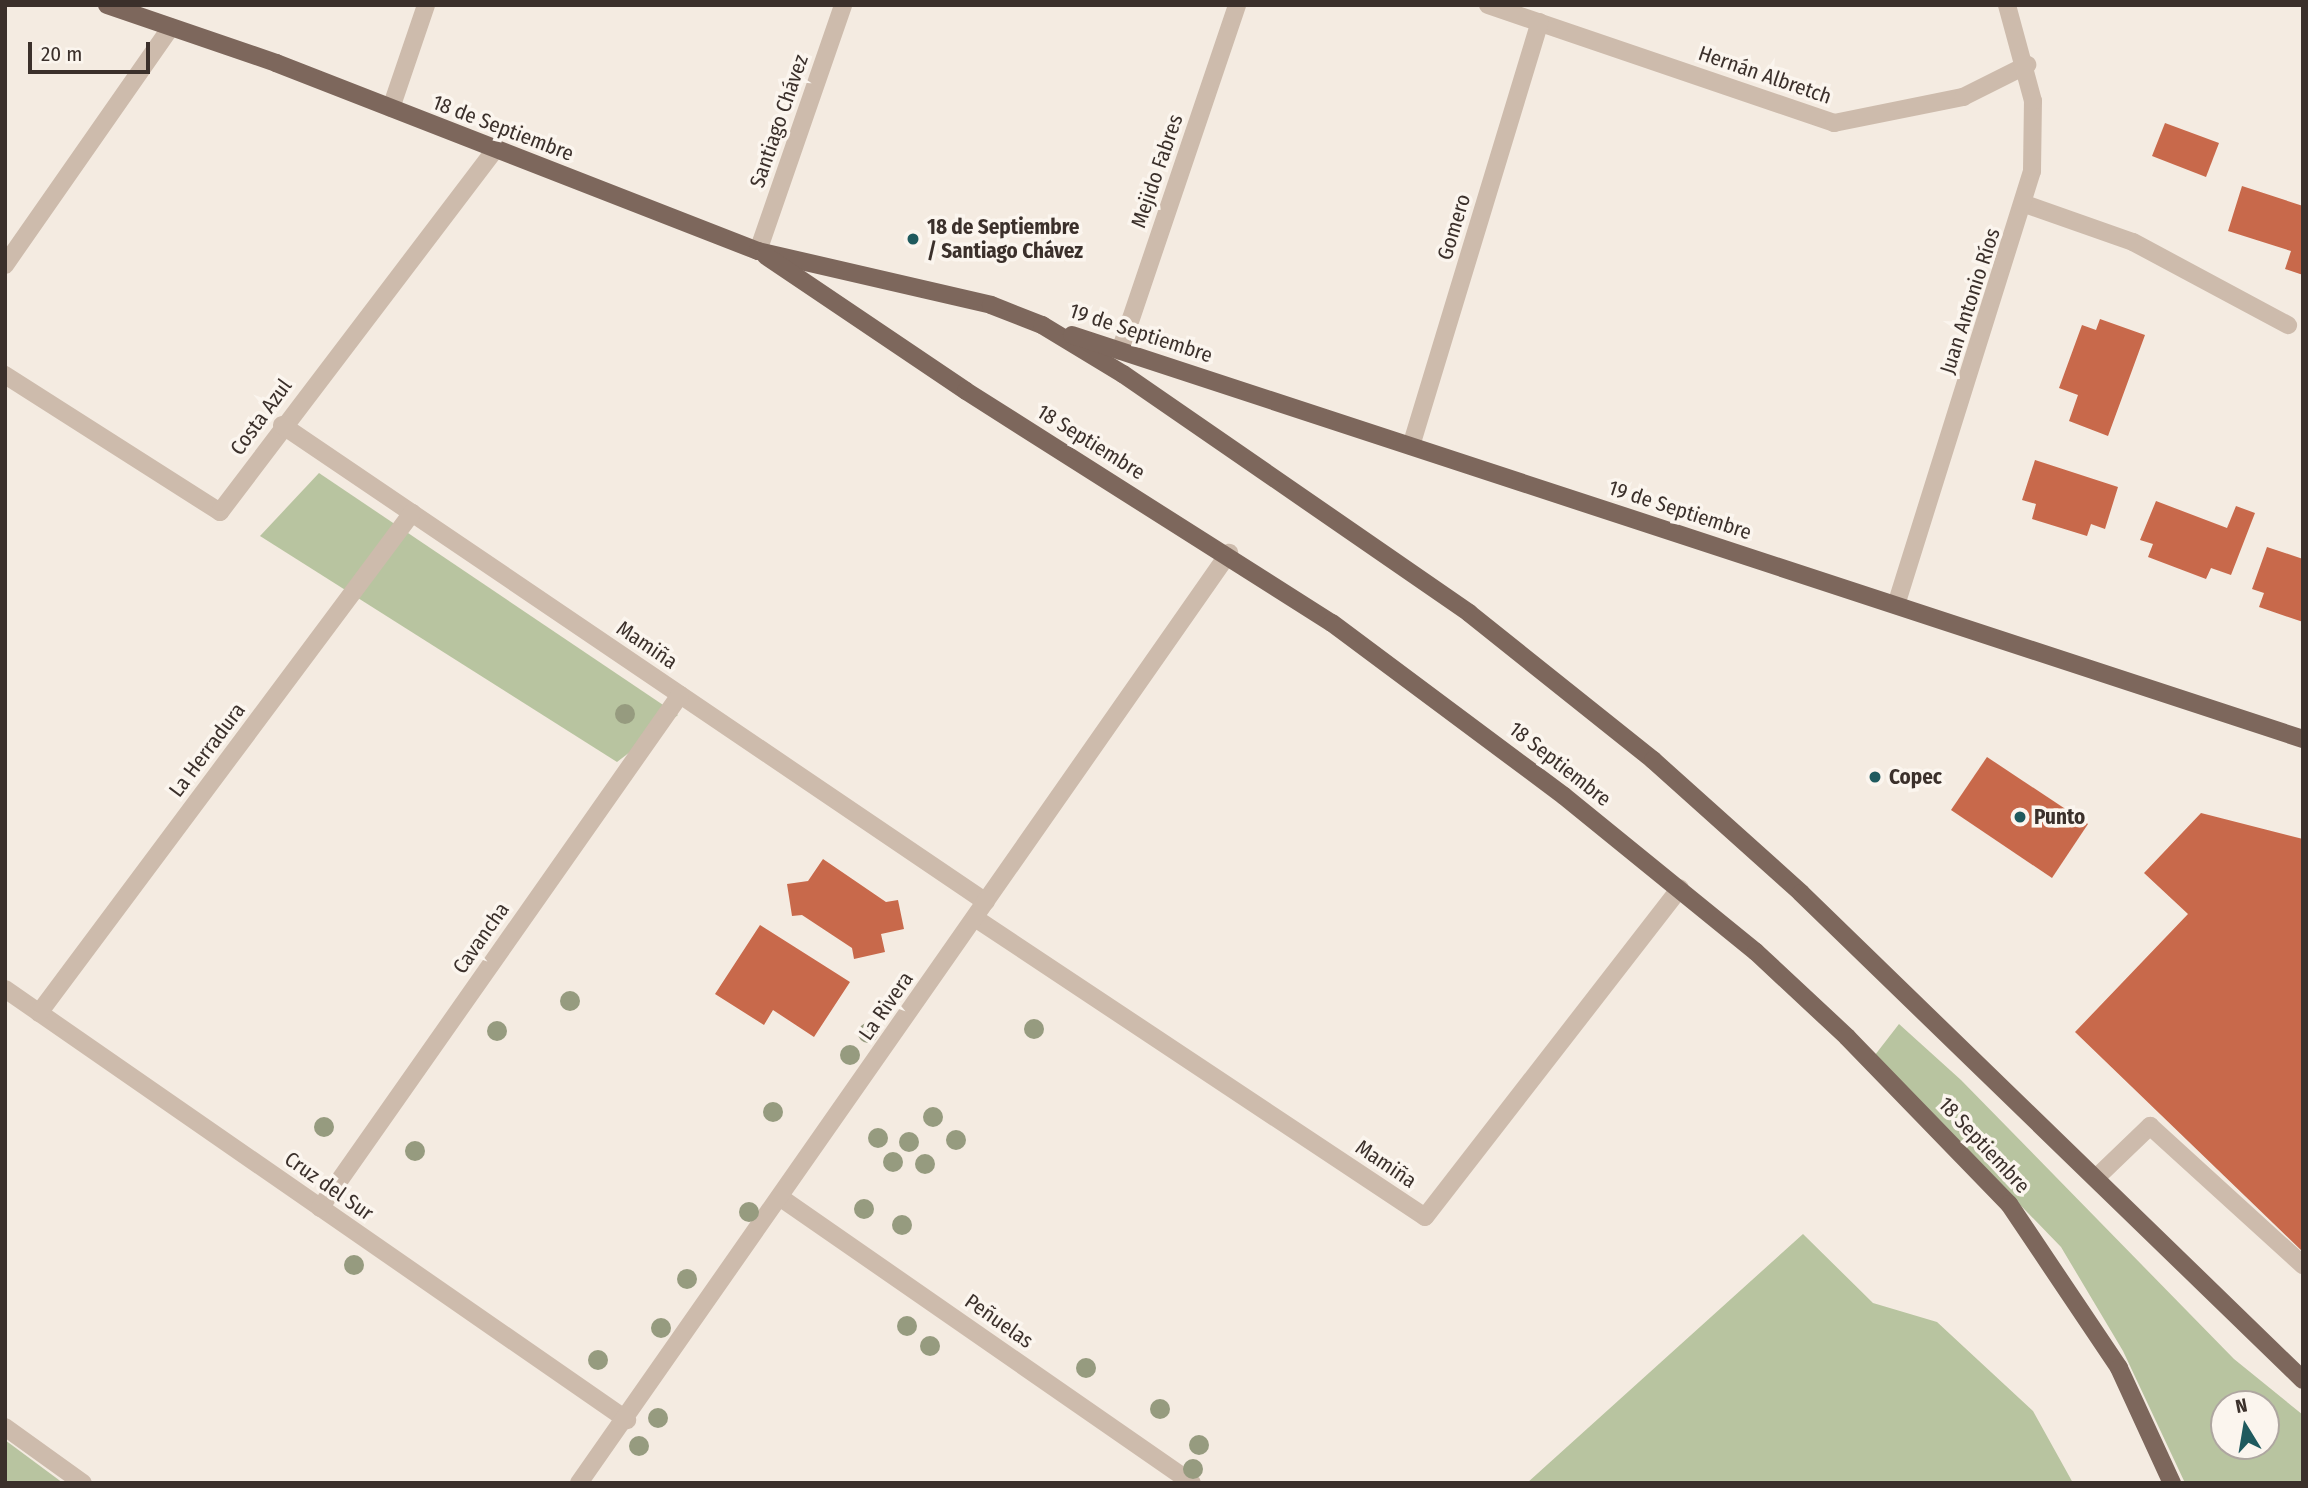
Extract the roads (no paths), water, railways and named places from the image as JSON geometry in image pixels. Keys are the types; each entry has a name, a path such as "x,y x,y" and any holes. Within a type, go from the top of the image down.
{"main road":[{"name":"18 de Septiembre","path":"107,5 391,108 758,251 887,278 1042,325"},
{"name":"18 Septiembre","path":"758,251 966,391 1229,553 1448,707 1680,888 1847,1037 2009,1204 2112,1356 2172,1483"},
{"name":"19 de Septiembre","path":"1042,325 2303,739"},
{"path":"1042,325 1366,539 1581,699 1765,860 2097,1177 2303,1380"}],"street":[{"path":"391,108 426,5"},
{"name":"Santiago Chávez","path":"758,251 843,5"},
{"name":"Mejido Fabres","path":"1120,351 1237,5"},
{"name":"Hernán Albretch","path":"1488,5 1834,123 1963,97 2027,65"},
{"name":"Juan Antonio Ríos","path":"1896,605 2025,204 2034,137 2027,65 2007,5"},
{"name":"Gomero","path":"1411,446 1540,22"},
{"path":"5,265 171,27"},
{"name":"Costa Azul","path":"5,375 220,512 282,425 495,150"},
{"path":"2025,204 2133,242 2288,325"},
{"name":"Mamiña","path":"282,425 986,902"},
{"name":"La Herradura","path":"39,1013 412,513"},
{"name":"La Rivera","path":"579,1483 626,1420 1229,553"},
{"name":"Cavancha","path":"320,1208 680,695"},
{"name":"Mamiña","path":"975,918 1425,1217 1680,888"},
{"name":"Cruz del Sur","path":"5,989 626,1420"},
{"path":"2097,1177 2150,1126 2303,1265"},
{"name":"Peñuelas","path":"781,1198 1192,1483"},
{"path":"5,1427 83,1483"}],"place":[{"name":"18 de Septiembre / Santiago Chávez","path":"913,239"},
{"name":"Copec","path":"1875,777"},
{"name":"Punto","path":"2020,817"}]}
